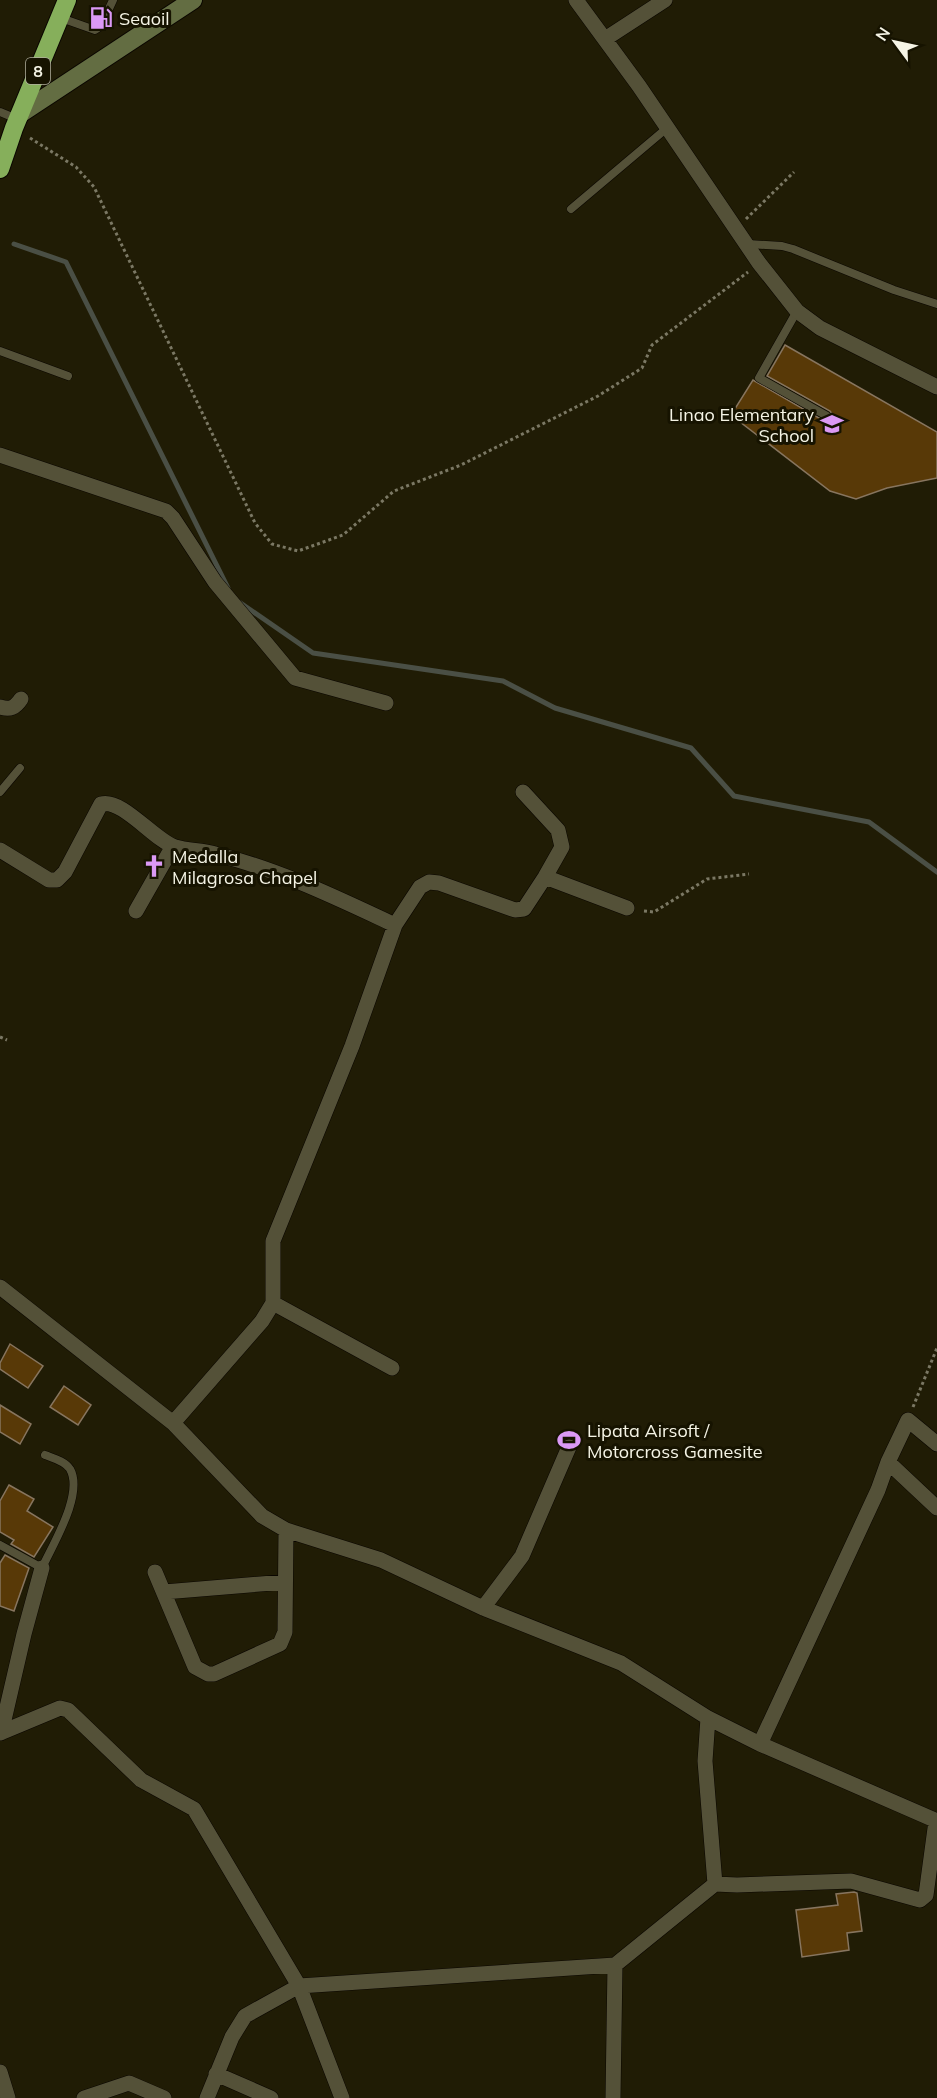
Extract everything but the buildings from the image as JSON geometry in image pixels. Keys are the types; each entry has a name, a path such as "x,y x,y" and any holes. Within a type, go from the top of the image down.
{"highway":[{"name":"8","path":"0,169 17,120 67,0"}],"street":[{"path":"17,120 193,0"},
{"path":"576,0 759,263 797,311 820,328 937,387"},
{"path":"605,39 665,0"},
{"path":"0,455 166,511 215,582 295,678 386,704"},
{"path":"0,707 8,709 14,707 21,699"},
{"path":"173,1423 262,1321 273,1303 273,1241 351,1046 395,925 411,898 420,887 429,882 440,883 520,910 527,906 562,847 558,830 523,792"},
{"path":"0,850 49,880 57,880 65,872 100,804 106,803 120,808 173,846 216,854 292,878 395,925"},
{"path":"136,911 173,846"},
{"path":"545,877 627,908"},
{"path":"0,1287 173,1423 262,1516 285,1530 381,1560 483,1608 621,1663 708,1718 760,1744 937,1821 926,1895 920,1900 851,1881 715,1884 615,1965 299,1986 245,2016 232,2037 207,2098"},
{"path":"273,1303 392,1368"},
{"path":"760,1744 908,1420 937,1444"},
{"path":"483,1608 522,1556 569,1447"},
{"path":"888,1462 937,1508"},
{"path":"155,1572 195,1667 208,1674 214,1674 280,1644 285,1632 285,1530"},
{"path":"1,1733 42,1568"},
{"path":"164,1592 285,1582"},
{"path":"1,1733 60,1708 68,1710 141,1780 194,1809 299,1986 342,2098"},
{"path":"708,1718 705,1761 715,1884"},
{"path":"613,2098 615,1965"},
{"path":"0,2072 8,2098"},
{"path":"216,2074 271,2098"},
{"path":"84,2098 129,2083 164,2098"}],"lane":[{"path":"59,18 96,30 101,26 113,0"},
{"path":"0,112 17,120"},
{"path":"571,209 667,128"},
{"path":"746,244 783,246 793,249 894,290 937,304"},
{"path":"797,311 759,378 827,416"},
{"path":"0,351 68,376"},
{"path":"0,792 20,768"},
{"path":"0,1545 42,1568 68,1512 73,1492 70,1469 62,1462 45,1455"}],"path":[{"path":"17,120 53,151 76,167 94,187 255,523 272,544 298,551 343,535 394,491 461,465 598,396 642,368 651,345 759,263"},
{"path":"736,228 794,172"},
{"path":"627,908 654,912 707,879 749,874"},
{"path":"0,1037 7,1040"},
{"path":"908,1420 937,1348"}],"waterway":[{"path":"14,244 66,262 228,588"},
{"path":"239,602 313,653 503,681 555,708 691,748 734,796 869,822 937,872"}],"place":[{"name":"Seaoil","path":"101,18"},
{"name":"Linao Elementary School","path":"832,424"},
{"name":"Medalla Milagrosa Chapel","path":"154,866"},
{"name":"Lipata Airsoft / Motorcross Gamesite","path":"569,1440"}]}
